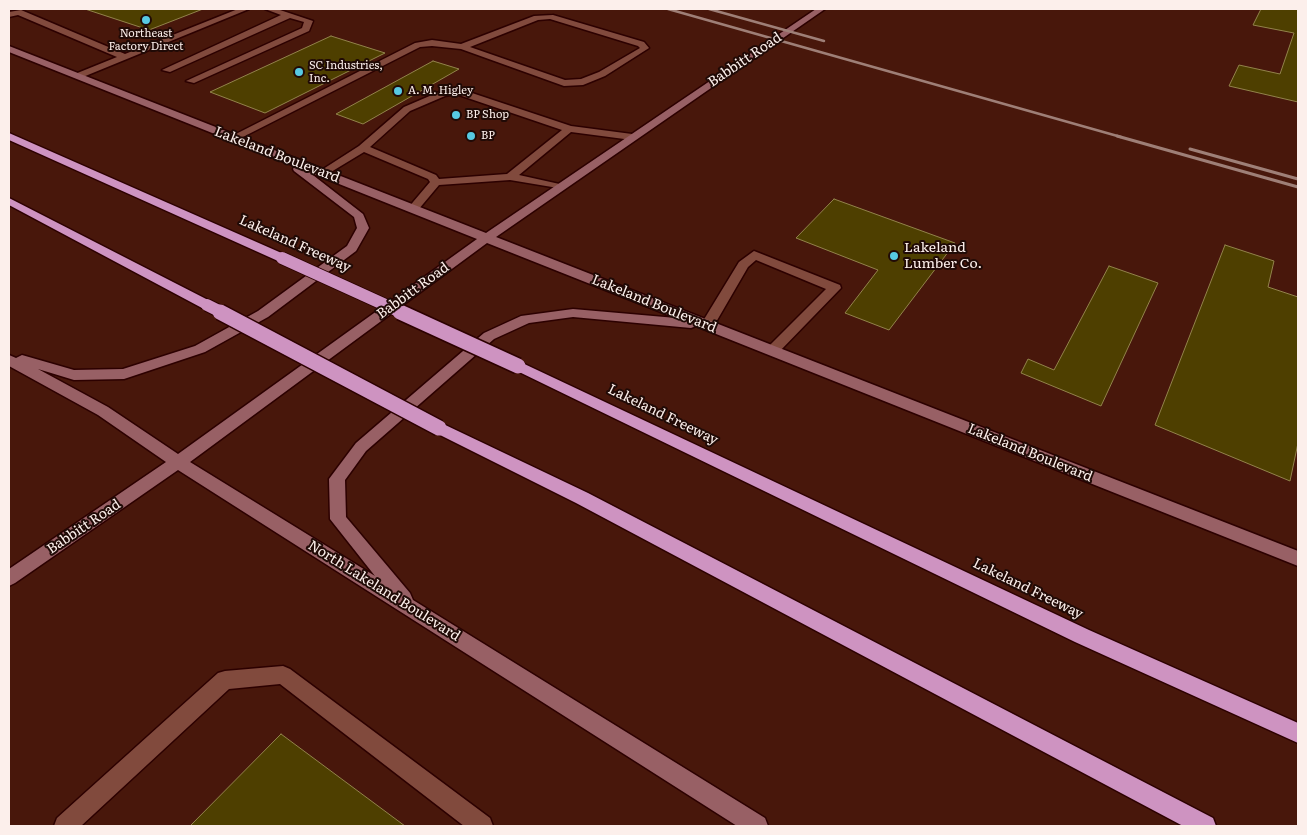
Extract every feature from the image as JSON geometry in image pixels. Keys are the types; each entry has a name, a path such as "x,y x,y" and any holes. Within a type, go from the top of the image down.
{"highway":[{"name":"Lakeland Freeway","path":"9,136 518,366 1082,636 1298,733"},
{"path":"9,201 439,428 582,498 1205,826"}],"street":[{"name":"Babbitt Road","path":"9,578 178,462 488,236 820,9"},
{"name":"Lakeland Boulevard","path":"9,48 280,157 488,236 707,326 1298,559"},
{"path":"9,356 74,375 124,374 200,349 263,314 352,248 363,228 359,216 345,203 280,157"},
{"path":"413,610 338,518 337,479 361,448 490,336 526,319 573,313 707,326"},
{"name":"North Lakeland Boulevard","path":"9,360 103,411 178,462 757,826"}],"lane":[{"path":"78,76 245,9"},
{"path":"191,81 306,30 309,21 269,9"},
{"path":"9,15 19,10 124,58"},
{"path":"167,70 289,15"},
{"path":"233,138 418,45 432,43 462,47 564,83 583,82 602,74 645,48 641,44 550,17 538,18 462,47"},
{"path":"322,173 363,148 406,108 442,94 458,91 569,128 632,137"},
{"path":"510,177 569,128"},
{"path":"363,148 432,177 436,182"},
{"path":"414,208 436,182 510,177 560,187"},
{"path":"707,326 743,265 754,255 835,288 772,351"},
{"path":"65,826 225,680 283,675 482,826"}],"building":[{"name":"Northeast Factory Direct","path":"85,9 203,9 149,30"},
{"path":"1261,9 1298,9 1298,102 1229,86 1239,65 1280,74 1294,33 1253,25"},
{"name":"SC Industries, Inc.","path":"331,36 385,53 265,113 210,92"},
{"name":"A. M. Higley","path":"433,61 459,69 363,124 336,114"},
{"name":"Lakeland Lumber Co.","path":"834,199 955,243 889,330 845,313 878,270 796,238"},
{"path":"1225,245 1274,261 1268,287 1298,297 1298,443 1290,481 1155,425"},
{"path":"1109,266 1158,283 1101,406 1021,373 1028,359 1054,370"},
{"path":"281,734 405,826 190,826"}],"railway":[{"path":"668,9 1121,137"},
{"path":"709,9 824,41"},
{"path":"1117,136 1298,187"},
{"path":"1190,149 1298,179"}],"place":[{"name":"Northeast Factory Direct","path":"146,20"},
{"name":"SC Industries, Inc.","path":"299,72"},
{"name":"A. M. Higley","path":"398,91"},
{"name":"BP Shop","path":"456,115"},
{"name":"BP","path":"471,136"},
{"name":"Lakeland Lumber Co.","path":"894,256"}]}
